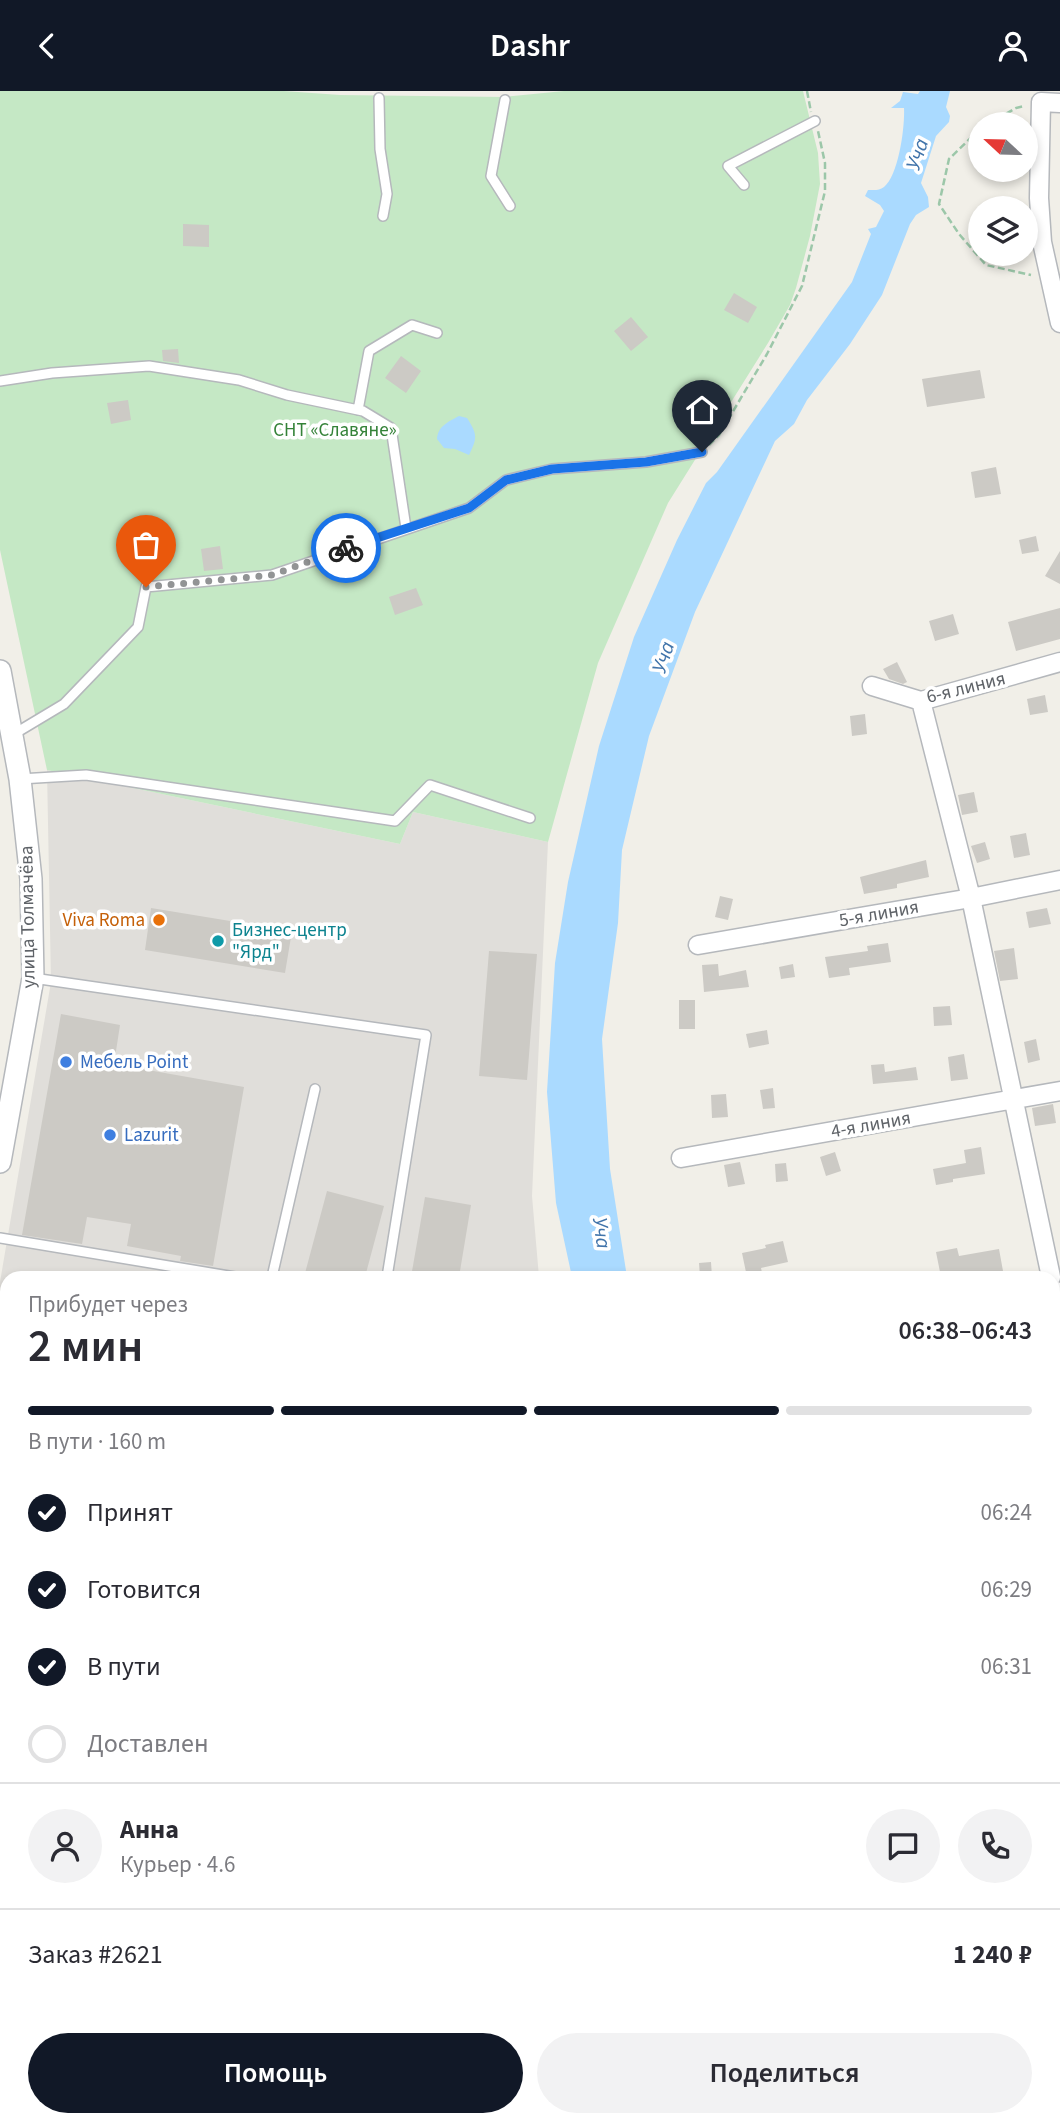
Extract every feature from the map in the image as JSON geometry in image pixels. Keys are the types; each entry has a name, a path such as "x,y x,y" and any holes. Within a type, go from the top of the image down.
{"street":[{"path":"1060,103 1041,102 1039,198 1042,242 1060,323"},
{"name":"6-я линия","path":"872,686 921,701 1060,663"},
{"name":"улица Толмачёва","path":"0,671 20,779 31,879 33,978 0,1162"},
{"path":"921,701 971,898 1048,1271"},
{"name":"5-я линия","path":"698,945 1060,880"},
{"name":"4-я линия","path":"681,1158 1060,1091"}],"lane":[{"path":"379,98 380,149 387,194 383,216"},
{"path":"505,100 491,176 510,207"},
{"path":"744,185 728,166 815,121"},
{"path":"358,410 369,351 412,325 437,333"},
{"path":"0,381 52,373 149,366 239,380 286,395 358,410 391,428 406,528"},
{"path":"13,734 64,704 138,627 146,587 272,575 469,508 506,480 552,469 646,462 702,452"},
{"path":"20,779 86,775 395,821 430,785 530,818"},
{"path":"33,978 426,1035 388,1271"},
{"path":"273,1271 315,1089"},
{"path":"0,1238 199,1271"}],"path":[{"path":"702,452 719,435 803,286 825,191 825,163 821,138 808,103 807,91"},
{"path":"1009,112 1041,102"},
{"path":"968,140 949,159 939,204 959,235 986,265 1025,275 1049,275"}],"shaded area":[{"path":"47,770 400,844 413,812 548,842 532,1196 538,1271 2,1271 51,982"}],"green space":[{"name":"СНТ «Славяне»","path":"0,91 284,91 340,95 504,97 564,91 803,91 818,153 820,184 796,288 790,305 768,343 668,503 598,663 548,842 413,812 400,844 47,770 0,550"}],"water":[{"name":"Уча","path":"920,91 950,91 946,107 950,116 949,122 936,136 921,183 928,197 929,207 916,215 910,224 882,295 850,344 807,400 794,424 775,441 695,612 649,736 622,850 618,923 602,1039 610,1169 626,1271 571,1271 556,1203 547,1092 555,963 568,882 599,746 634,637 677,540 706,483 717,472 852,282 871,234 868,229 876,227 884,211 880,205 865,196 868,190 880,189 889,181 900,150 904,108 891,108 900,101 903,92 918,94"},
{"path":"459,416 467,418 475,433 469,455 444,448 437,439 447,422"}],"building":[{"path":"183,224 209,225 209,247 183,246"},
{"path":"734,293 757,307 748,323 724,310"},
{"path":"631,317 648,337 631,351 614,331"},
{"path":"178,349 179,363 163,361 162,350"},
{"path":"401,356 421,371 406,393 385,378"},
{"path":"980,370 985,398 927,407 922,379"},
{"path":"128,400 131,420 111,424 107,403"},
{"path":"996,467 1001,494 975,498 971,472"},
{"path":"1036,536 1039,551 1022,554 1019,540"},
{"path":"220,546 223,569 204,571 201,549"},
{"path":"1060,551 1060,584 1045,576"},
{"path":"416,588 423,605 395,615 389,597"},
{"path":"1060,608 1060,639 1016,651 1008,622"},
{"path":"953,614 959,634 935,641 929,621"},
{"path":"897,662 907,682 903,684 889,679 883,669"},
{"path":"1045,695 1048,712 1030,715 1027,699"},
{"path":"865,714 867,734 852,736 850,716"},
{"path":"974,792 978,812 962,815 958,795"},
{"path":"1026,833 1030,855 1014,858 1010,836"},
{"path":"985,842 990,859 977,863 971,846"},
{"path":"926,860 929,877 897,884 897,888 864,894 860,877"},
{"path":"720,896 733,899 728,920 715,917"},
{"name":"Бизнес-центр \"Ярд\"","path":"151,908 292,931 285,973 145,950"},
{"path":"1047,908 1051,924 1029,928 1026,912"},
{"path":"888,943 891,962 849,968 850,975 829,978 825,957 868,951 867,946"},
{"path":"1014,948 1018,979 1000,981 994,951"},
{"path":"489,951 537,954 527,1080 479,1076"},
{"path":"718,964 719,976 746,970 749,987 704,992 702,965"},
{"path":"793,964 795,977 781,979 779,967"},
{"path":"679,1000 695,1000 695,1029 679,1029"},
{"path":"950,1006 952,1025 934,1026 933,1007"},
{"path":"61,1014 120,1025 114,1064 244,1087 213,1266 180,1261 181,1256 127,1246 131,1224 87,1217 82,1244 22,1235"},
{"path":"767,1030 769,1044 749,1048 746,1034"},
{"path":"1036,1039 1040,1060 1028,1063 1024,1042"},
{"path":"964,1054 968,1079 951,1081 948,1057"},
{"path":"884,1064 885,1072 916,1067 918,1080 873,1084 871,1065"},
{"path":"773,1088 775,1108 763,1109 760,1090"},
{"path":"726,1094 728,1117 712,1118 711,1095"},
{"path":"1053,1104 1056,1123 1035,1126 1032,1108"},
{"path":"981,1147 985,1174 953,1179 953,1182 936,1185 933,1169 966,1163 964,1150"},
{"path":"835,1152 841,1171 826,1176 820,1157"},
{"path":"740,1162 745,1184 728,1187 724,1165"},
{"path":"786,1163 788,1181 776,1182 775,1164"},
{"path":"327,1191 384,1206 367,1271 306,1271"},
{"path":"425,1197 471,1205 460,1271 412,1271"},
{"path":"783,1241 788,1262 761,1268 762,1271 746,1271 742,1253 766,1248 765,1245"},
{"path":"957,1248 959,1256 999,1249 1003,1271 940,1271 936,1252"},
{"path":"711,1262 712,1271 700,1271 699,1263"}],"way so far":[{"path":"146,587 272,575 346,548"}],"place":[{"name":"Viva Roma","path":"159,920"},
{"name":"Бизнес-центр \"Ярд\"","path":"218,941"},
{"name":"Мебель Point","path":"66,1062"},
{"name":"Lazurit","path":"110,1135"}],"route":[{"path":"346,548 469,508 506,480 552,469 646,462 702,452"}]}
